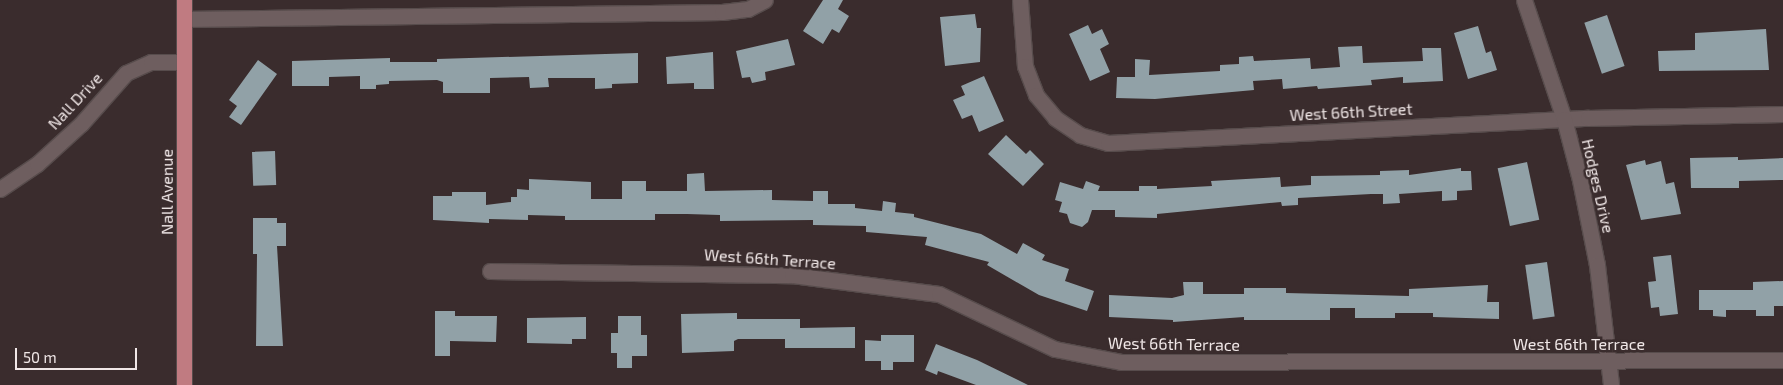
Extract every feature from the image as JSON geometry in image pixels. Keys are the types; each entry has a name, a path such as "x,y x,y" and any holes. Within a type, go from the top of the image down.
{"main road":[{"name":"Nall Avenue","path":"184,0 184,385"}],"street":[{"path":"184,19 722,12 748,10 765,0"},
{"name":"West 66th Street","path":"1020,0 1025,66 1036,94 1055,118 1094,140 1132,143 1564,119 1783,114"},
{"name":"Hodges Drive","path":"1524,0 1564,119 1597,266 1611,385"},
{"name":"Nall Drive","path":"0,189 37,164 81,124 126,73 151,62 184,62"},
{"name":"West 66th Terrace","path":"490,271 792,275 939,294 1055,349 1121,362 1783,360"}],"building":[{"path":"823,0 843,0 838,9 849,16 839,33 832,29 823,44 803,31"},
{"path":"975,14 977,28 981,28 980,62 945,66 940,17"},
{"path":"1607,15 1625,66 1602,74 1584,23"},
{"path":"1088,25 1092,34 1102,29 1109,44 1100,49 1110,72 1090,81 1069,34"},
{"path":"1478,26 1486,53 1491,51 1497,70 1468,79 1454,33"},
{"path":"1766,29 1769,70 1659,71 1658,51 1695,50 1695,33"},
{"path":"788,39 795,65 765,72 766,80 752,83 750,77 742,78 736,51"},
{"path":"1362,46 1363,63 1423,61 1422,48 1441,48 1443,81 1403,83 1403,77 1371,80 1372,85 1318,89 1317,86 1283,89 1282,79 1253,81 1254,90 1155,99 1116,98 1117,77 1135,77 1135,59 1150,60 1149,75 1220,71 1220,65 1239,64 1239,57 1253,56 1254,61 1310,58 1311,69 1340,67 1338,47"},
{"path":"713,52 714,89 694,89 694,83 667,84 666,57"},
{"path":"638,53 638,83 612,84 612,88 595,89 595,78 548,78 549,87 530,88 529,77 490,78 490,93 443,93 443,82 437,80 389,81 389,84 376,85 376,89 360,89 360,76 329,77 329,86 292,86 292,61 390,58 390,62 437,62 437,59"},
{"path":"258,60 277,74 241,125 229,117 237,106 229,100"},
{"path":"984,76 1004,121 979,132 972,115 962,119 953,100 965,95 961,86"},
{"path":"1006,135 1026,154 1030,150 1044,164 1023,186 988,154"},
{"path":"275,151 276,185 253,186 252,152"},
{"path":"1738,157 1738,160 1783,158 1783,180 1739,181 1739,188 1691,188 1690,158"},
{"path":"1645,160 1646,165 1661,161 1666,184 1674,182 1681,214 1641,220 1626,165"},
{"path":"1527,162 1539,220 1510,226 1498,168"},
{"path":"1461,168 1461,171 1471,171 1472,190 1457,191 1457,200 1442,201 1442,191 1399,194 1400,203 1383,204 1383,194 1298,198 1298,205 1282,206 1281,202 1157,214 1157,218 1115,217 1115,210 1092,210 1088,222 1082,227 1070,223 1067,214 1059,212 1062,202 1055,200 1060,182 1083,189 1086,181 1100,186 1098,191 1139,191 1139,186 1157,186 1157,189 1212,186 1211,181 1280,177 1281,187 1311,185 1311,176 1380,175 1380,171 1409,170 1409,175"},
{"path":"704,173 705,191 772,190 772,200 813,201 813,191 828,191 828,204 855,204 855,208 882,211 883,201 896,203 895,212 914,214 914,217 981,234 1017,254 1023,243 1045,255 1042,260 1069,269 1065,281 1094,291 1087,311 1039,295 987,265 989,262 925,245 927,237 866,232 866,226 813,225 813,220 720,221 720,215 655,214 655,220 565,220 565,216 528,215 528,220 489,219 489,223 433,220 433,196 452,196 452,192 486,192 486,205 511,202 511,197 517,197 517,189 529,190 529,179 591,182 591,199 622,199 622,181 646,181 646,191 687,191 687,174"},
{"path":"253,218 277,218 277,223 286,223 286,246 277,246 283,346 256,346 257,254 253,254"},
{"path":"1671,255 1678,314 1660,316 1659,307 1651,308 1648,282 1656,281 1653,257"},
{"path":"1547,262 1555,316 1533,320 1525,265"},
{"path":"1783,281 1783,306 1774,306 1774,316 1756,316 1756,310 1726,310 1726,317 1713,316 1713,310 1699,310 1699,290 1753,290 1753,282"},
{"path":"1183,282 1203,282 1203,294 1244,294 1244,288 1286,288 1286,293 1409,296 1409,289 1488,285 1487,302 1499,302 1499,319 1433,317 1433,313 1395,313 1395,318 1355,318 1355,308 1330,308 1330,320 1244,320 1244,317 1173,322 1173,320 1109,317 1109,295 1172,298 1184,295"},
{"path":"435,311 455,311 455,316 497,316 496,342 450,341 450,356 435,356"},
{"path":"737,313 737,319 800,319 800,328 855,327 855,348 785,348 785,339 738,339 734,341 734,351 682,353 681,314"},
{"path":"618,316 641,316 641,335 647,335 647,356 632,356 632,368 617,368 617,353 611,353 611,333 618,333"},
{"path":"586,317 586,339 572,339 572,344 527,343 527,318"},
{"path":"881,335 914,335 914,362 893,362 893,370 881,370 881,361 865,361 865,340 881,341"},
{"path":"936,344 977,360 1028,385 976,385 938,371 937,375 925,370"}]}
